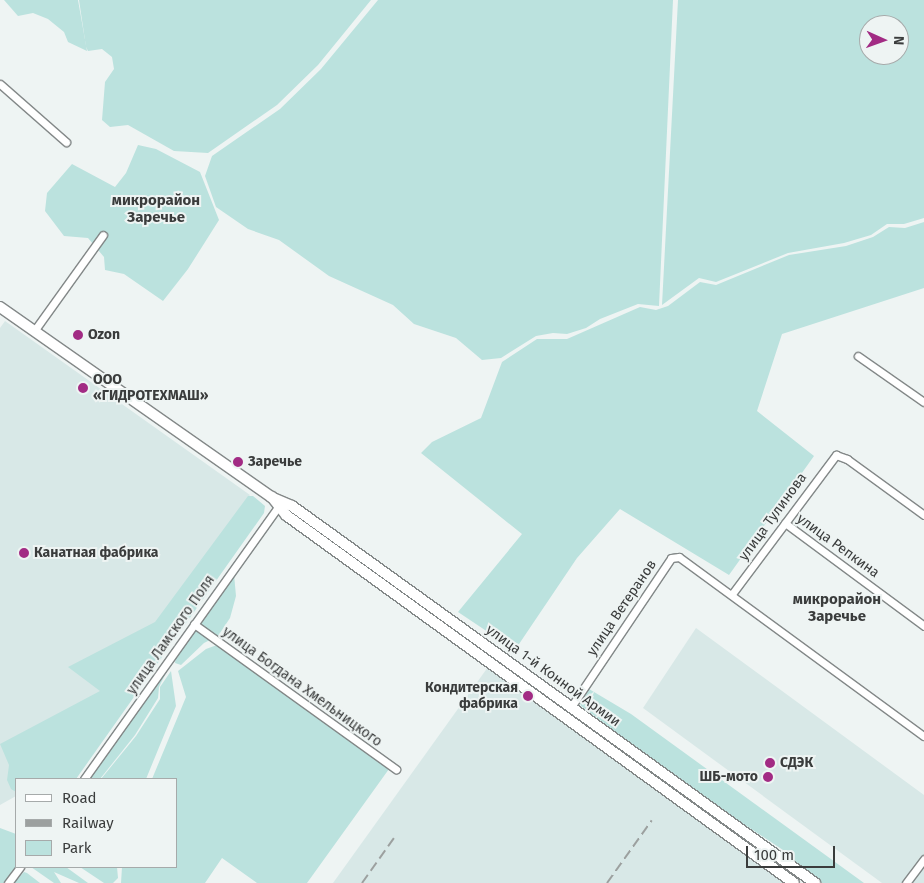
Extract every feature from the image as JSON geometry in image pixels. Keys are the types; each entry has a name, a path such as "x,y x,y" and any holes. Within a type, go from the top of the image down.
{"main road":[{"name":"улица 1-й Конной Армии","path":"0,307 271,497 292,506 815,883"},
{"name":"улица 1-й Конной Армии","path":"271,497 286,515 792,882"},
{"path":"481,657 488,646"},
{"path":"562,715 570,706"},
{"path":"792,882 798,871"}],"street":[{"path":"0,84 66,142"},
{"path":"34,331 103,235"},
{"path":"858,356 924,402"},
{"name":"улица Тулинова","path":"732,594 836,455 847,459 924,515"},
{"name":"улица Ламского Поля","path":"85,778 279,506"},
{"name":"улица Репкина","path":"784,523 924,626"},
{"name":"улица Ветеранов","path":"570,706 671,558 685,560 924,736"},
{"name":"улица Богдана Хмельницкого","path":"194,624 396,768"},
{"path":"906,883 924,859"},
{"path":"8,883 19,868"}],"shaded area":[{"path":"5,321 250,495 104,692 15,778 15,797 0,805 0,328"},
{"path":"696,628 924,795 924,883 882,883 643,708"},
{"path":"488,667 784,883 333,883"}],"green space":[{"path":"4,0 78,0 87,51 68,42 64,32 48,19 33,13 18,16"},
{"path":"79,0 371,0 318,65 277,105 208,153 174,151 128,125 110,127 102,120 105,82 114,69 112,57 102,49 88,51"},
{"path":"378,0 673,0 659,306 638,304 600,319 586,328 567,334 553,333 536,336 501,358 482,360 456,338 414,324 393,305 329,276 279,240 248,229 216,207 205,176 212,156 280,109 321,69"},
{"path":"678,0 924,0 924,218 904,224 887,224 871,235 844,243 788,253 716,282 699,278 662,305"},
{"path":"138,145 156,149 200,172 219,220 188,269 163,301 124,274 105,270 104,257 88,238 64,236 45,211 47,193 72,164 115,187 126,173"},
{"path":"924,222 924,288 782,334 757,411 814,456 729,575 620,509 577,558 515,650 458,612 522,534 421,453 432,442 481,418 502,362 537,339 567,339 640,307 656,310 668,306 700,282 716,285 789,255 846,246 873,237 889,227 905,228"},
{"path":"248,496 253,496 265,506 264,513 77,778 15,778 15,791 11,789 7,780 9,765 0,744 100,691 68,667 155,622"},
{"path":"287,508 472,642 286,510"},
{"path":"234,574 236,596 230,618 218,636 204,643 181,665 175,663 176,656"},
{"path":"217,645 389,769 307,883 257,883 222,858 205,883 121,883 122,868 178,868 178,778 152,778 186,697 178,671 206,649"},
{"path":"496,658 553,700 553,702 496,662"},
{"path":"168,669 159,687 158,698 135,735 101,778 88,778"},
{"path":"171,671 176,706 146,778 102,778 136,736 160,699 160,687"},
{"path":"589,689 631,714 864,883 822,883 789,859 783,850 706,799 581,706 579,700"},
{"path":"575,715 785,867 785,868 573,717"},
{"path":"0,828 15,834 15,867 4,883 0,883"},
{"path":"32,868 67,868 88,883 79,883 54,872 61,883 54,883"},
{"path":"82,868 117,868 118,878 113,883 104,883"},
{"path":"24,872 27,873 40,883 12,883"}],"railway":[{"path":"607,883 652,820"},
{"path":"362,883 394,838"}],"place":[{"name":"Ozon","path":"78,335"},
{"name":"ООО «ГИДРОТЕХМАШ»","path":"83,388"},
{"name":"Заречье","path":"238,462"},
{"name":"Канатная фабрика","path":"24,553"},
{"name":"Кондитерская фабрика","path":"528,696"},
{"name":"СДЭК","path":"770,763"},
{"name":"ШБ-мото","path":"768,777"}],"district":[{"name":"микрорайон Заречье","path":"156,208"},
{"name":"микрорайон Заречье","path":"837,608"}]}
